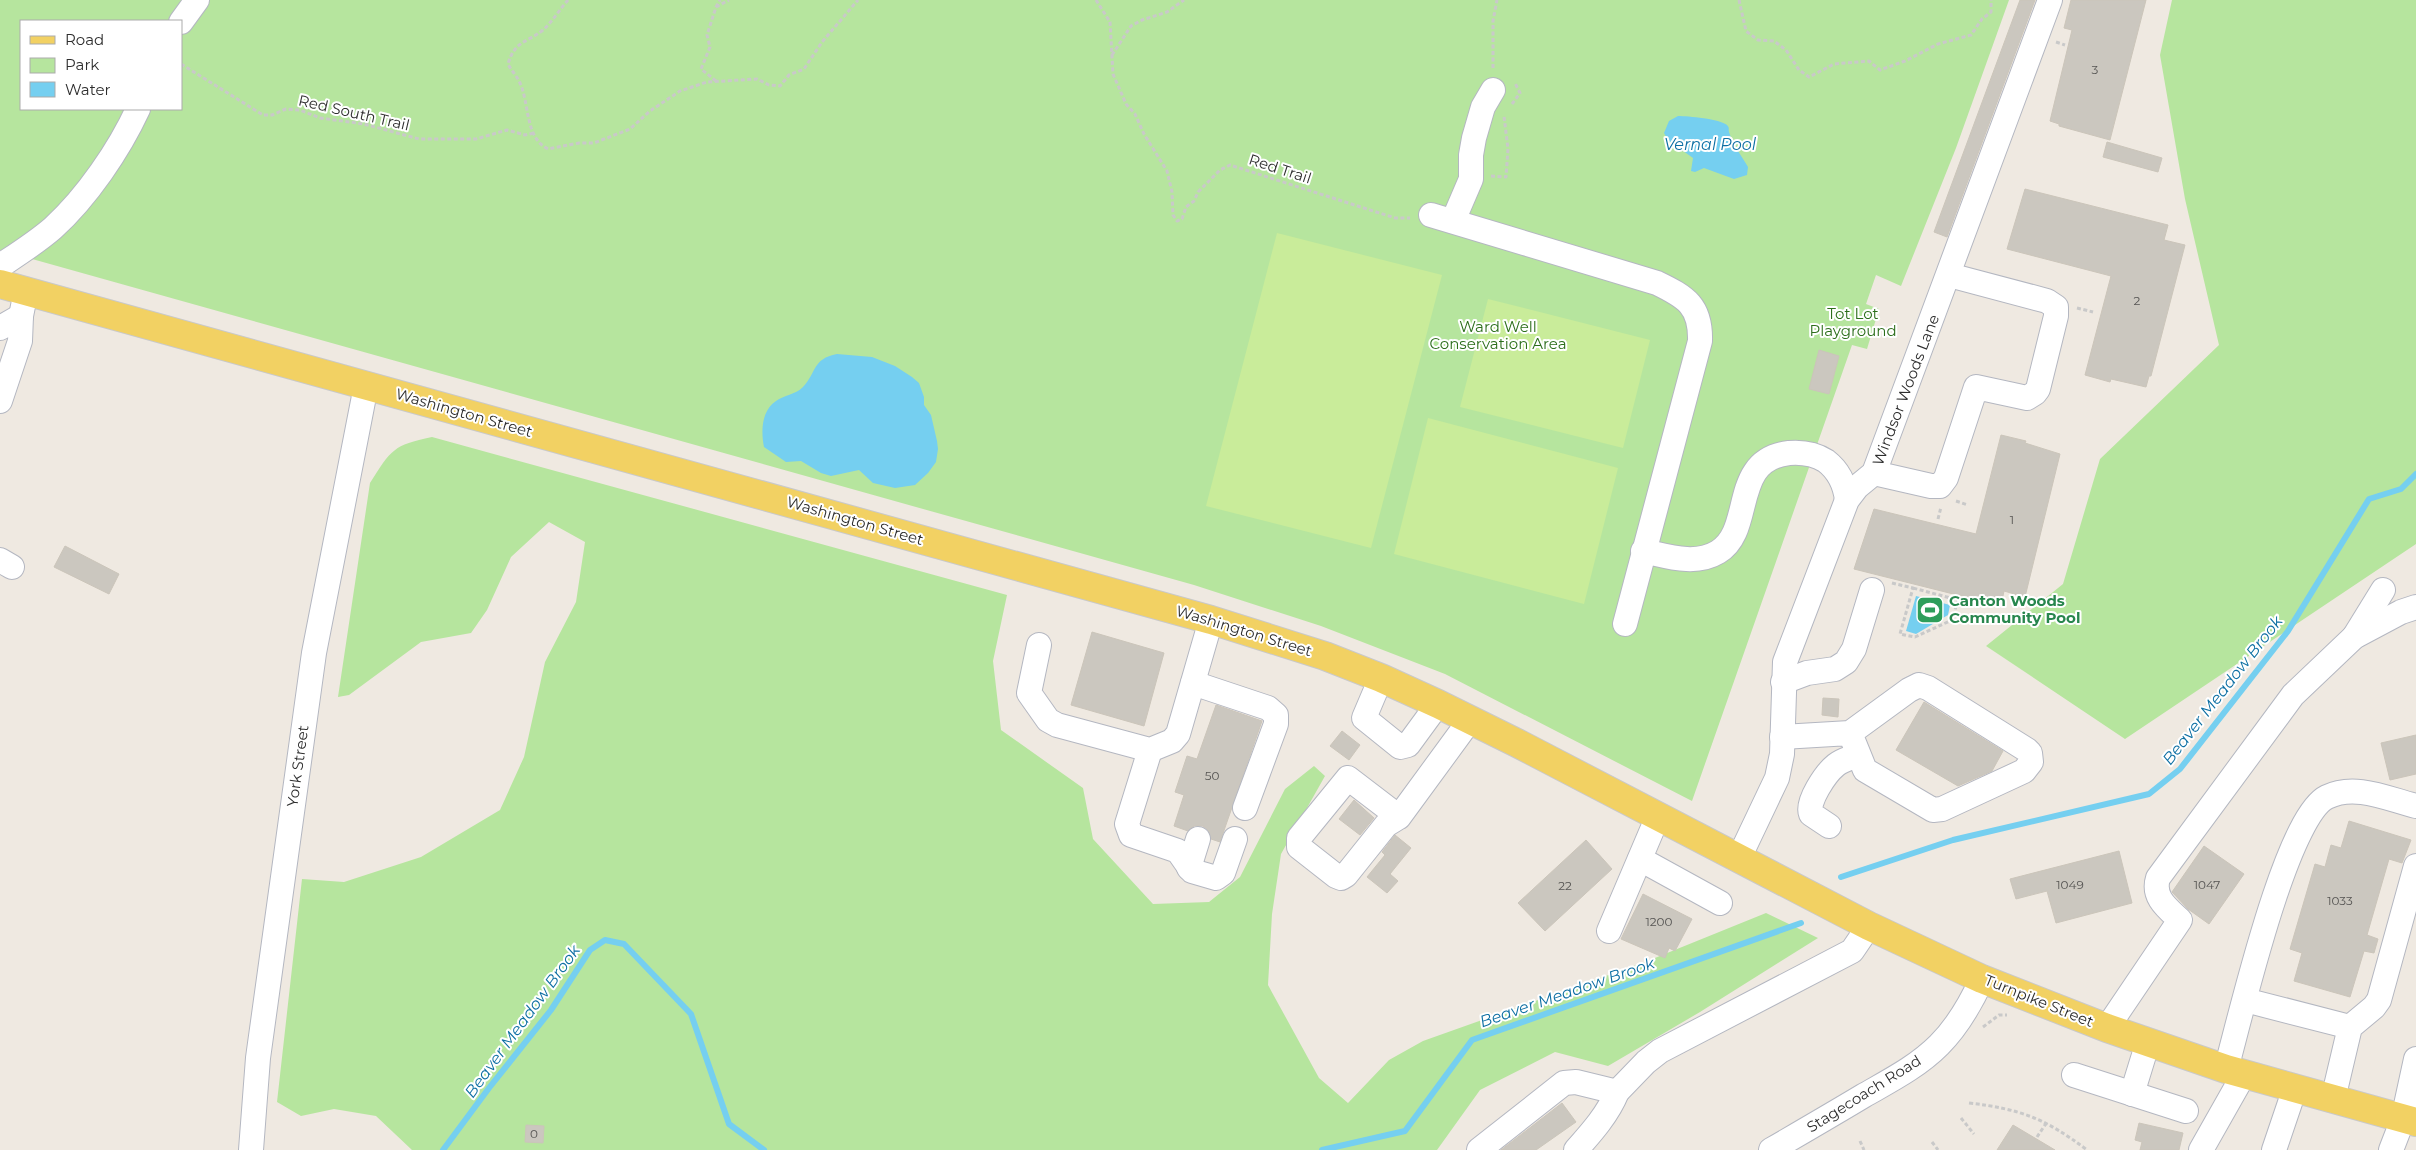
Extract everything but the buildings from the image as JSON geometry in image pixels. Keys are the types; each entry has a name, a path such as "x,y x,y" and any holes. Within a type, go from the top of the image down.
{"main road":[{"name":"Washington Street","path":"0,284 23,304 366,386 1211,620 1325,656 1381,678 1438,704 1683,829"},
{"name":"Turnpike Street","path":"1683,829 1868,926 1982,979 2107,1028 2235,1071 2409,1121"}],"street":[{"path":"182,21 197,0"},
{"name":"Windsor Woods Lane","path":"1739,858 1777,778 1782,754 1785,662 1791,643 1847,500 1857,487 1874,473 2050,0"},
{"path":"1453,222 1472,174 1471,155 1483,107 1493,90"},
{"path":"0,266 49,232 81,200 124,136 137,110"},
{"path":"1422,216 1453,222 1657,283 1675,292 1688,302 1699,317 1700,341 1625,624"},
{"path":"1874,473 1931,486 1940,486 1946,478 1976,387 2027,398 2035,394 2038,389 2056,316 2056,307 2047,300 1949,275"},
{"path":"0,328 23,304"},
{"path":"0,401 20,342 23,304"},
{"name":"York Street","path":"251,1150 258,1058 314,653 366,386"},
{"path":"1643,551 1686,559 1708,557 1719,552 1735,531 1747,488 1753,476 1768,460 1781,454 1813,455 1828,463 1842,480 1847,500"},
{"path":"1783,682 1807,674 1834,669 1846,662 1854,649 1879,586"},
{"path":"2107,1028 2180,920 2164,906 2158,895 2158,878 2293,695 2354,637 2383,590"},
{"path":"2354,637 2401,612 2416,607"},
{"path":"1039,645 1029,693 1051,723 1150,750 1176,738 1211,620"},
{"path":"1381,678 1364,718 1400,747 1408,745 1438,704"},
{"path":"1193,682 1268,708 1276,715 1276,724 1245,808"},
{"path":"1829,826 1812,814 1811,804 1823,780 1854,744 1909,690 1919,685 1928,688 2026,750 2030,753 2031,762 2024,771 1942,809 1933,810 1865,770 1854,744"},
{"path":"1399,817 1470,720"},
{"path":"1782,737 1854,744"},
{"path":"1150,750 1128,829 1135,837 1178,851 1189,868 1197,874 1218,878 1223,872 1235,839"},
{"path":"2201,1150 2235,1071 2245,1000 2284,866 2319,803 2329,796 2354,791 2416,806"},
{"path":"1609,931 1658,816"},
{"path":"1189,868 1198,839"},
{"path":"1640,859 1720,903"},
{"path":"2333,1099 2350,1027 2374,1007 2379,1000 2416,866"},
{"path":"1576,1150 1595,1129 1617,1092 1646,1062 1660,1051 1852,951 1868,926"},
{"name":"Stagecoach Road","path":"1771,1150 1895,1078 1938,1046 1970,1004 1982,979"},
{"path":"2245,1000 2350,1027"},
{"path":"2132,1094 2148,1042"},
{"path":"2391,1150 2409,1121 2416,1060"},
{"path":"2074,1075 2186,1111"},
{"path":"1479,1150 1564,1083 1576,1082 1617,1092"},
{"path":"2274,1150 2295,1088"}],"path":[{"path":"568,0 543,30 526,39 516,48 508,62 508,66 520,81 534,133 539,142 548,149 579,143 594,144 630,129 650,111 682,90 716,81 757,79 768,84 780,86 789,75 804,68 822,42 858,0"},
{"path":"716,81 701,69 710,47 707,35 720,0"},
{"path":"716,7 729,0"},
{"name":"Red Trail","path":"1096,0 1110,22 1112,72 1126,104 1135,114 1144,134 1168,171 1172,192 1172,212 1177,221 1182,219 1186,207 1194,201 1198,192 1220,170 1230,165 1395,218 1422,216"},
{"path":"1112,55 1132,26 1142,20 1167,12 1184,0"},
{"path":"1738,0 1746,32 1758,40 1774,41 1786,50 1799,70 1809,77 1834,64 1869,61 1880,70 1905,61 1938,44 1971,35 1981,20 1991,12 1991,0"},
{"name":"Red South Trail","path":"182,65 263,115 272,115 286,109 300,110 320,118 370,125 419,139 476,139 507,130 525,135 534,133"},
{"path":"1472,174 1506,177"},
{"path":"2074,307 2093,312"},
{"path":"1953,501 1968,505"},
{"path":"1938,519 1943,502"},
{"path":"1879,586 1914,588 1958,600 1952,620 1915,637 1900,634 1914,588"},
{"path":"1969,1103 2013,1110 2047,1122 2087,1150"},
{"path":"1961,1118 1974,1134"},
{"path":"2037,1137 2047,1122"},
{"path":"1860,1141 1864,1150"},
{"path":"1932,1142 1938,1150"}],"green space":[{"name":"Ward Well Conservation Area","path":"0,0 2009,0 1956,148 1901,286 1876,275 1866,304 1879,309 1867,349 1852,345 1692,801 1445,674 1321,626 1194,585 0,250"},
{"path":"2172,0 2416,0 2416,544 2125,739 1986,646 2063,584 2100,459 2219,345 2185,199 2160,55"},
{"path":"1277,233 1442,275 1371,548 1206,506"},
{"path":"1488,299 1650,340 1623,448 1460,407"},
{"path":"1428,418 1618,468 1584,604 1394,554"},
{"path":"432,437 1007,595 993,661 1001,730 1083,788 1093,839 1153,904 1209,902 1240,877 1285,789 1314,766 1325,776 1281,854 1272,914 1268,985 1319,1078 1348,1103 1389,1060 1423,1041 1645,962 1766,913 1818,938 1700,1012 1608,1066 1555,1052 1480,1090 1437,1150 412,1150 376,1116 334,1109 301,1116 277,1102 302,879 344,882 421,857 500,810 524,757 545,662 576,602 585,542 549,522 511,557 487,610 471,633 421,642 349,695 338,697 370,483 383,463 394,451 409,443"}],"water":[{"name":"Vernal Pool","path":"1678,116 1696,117 1727,125 1733,141 1748,167 1747,175 1734,179 1704,168 1695,172 1691,171 1693,158 1668,140 1664,133 1669,121"},
{"path":"837,354 872,357 895,366 919,383 924,397 924,405 931,415 938,449 936,462 928,473 915,485 895,488 873,483 859,470 831,476 821,473 801,461 786,462 764,447 762,435 763,422 767,410 779,399 800,390 823,359"},
{"name":"Canton Woods Community Pool","path":"1916,596 1950,605 1948,615 1916,634 1906,631"}],"waterway":[{"name":"Beaver Meadow Brook","path":"1841,877 1953,840 2149,794 2180,769 2288,631 2369,499 2401,489 2416,474"},
{"name":"Beaver Meadow Brook","path":"1322,1150 1405,1131 1472,1040 1801,923"},
{"name":"Beaver Meadow Brook","path":"443,1150 551,1010 590,950 605,940 624,944 691,1014 729,1124 764,1150"}],"place":[{"name":"Canton Woods Community Pool","path":"1930,610"}],"park label":[{"name":"Tot Lot Playground","path":"1853,322"}]}
